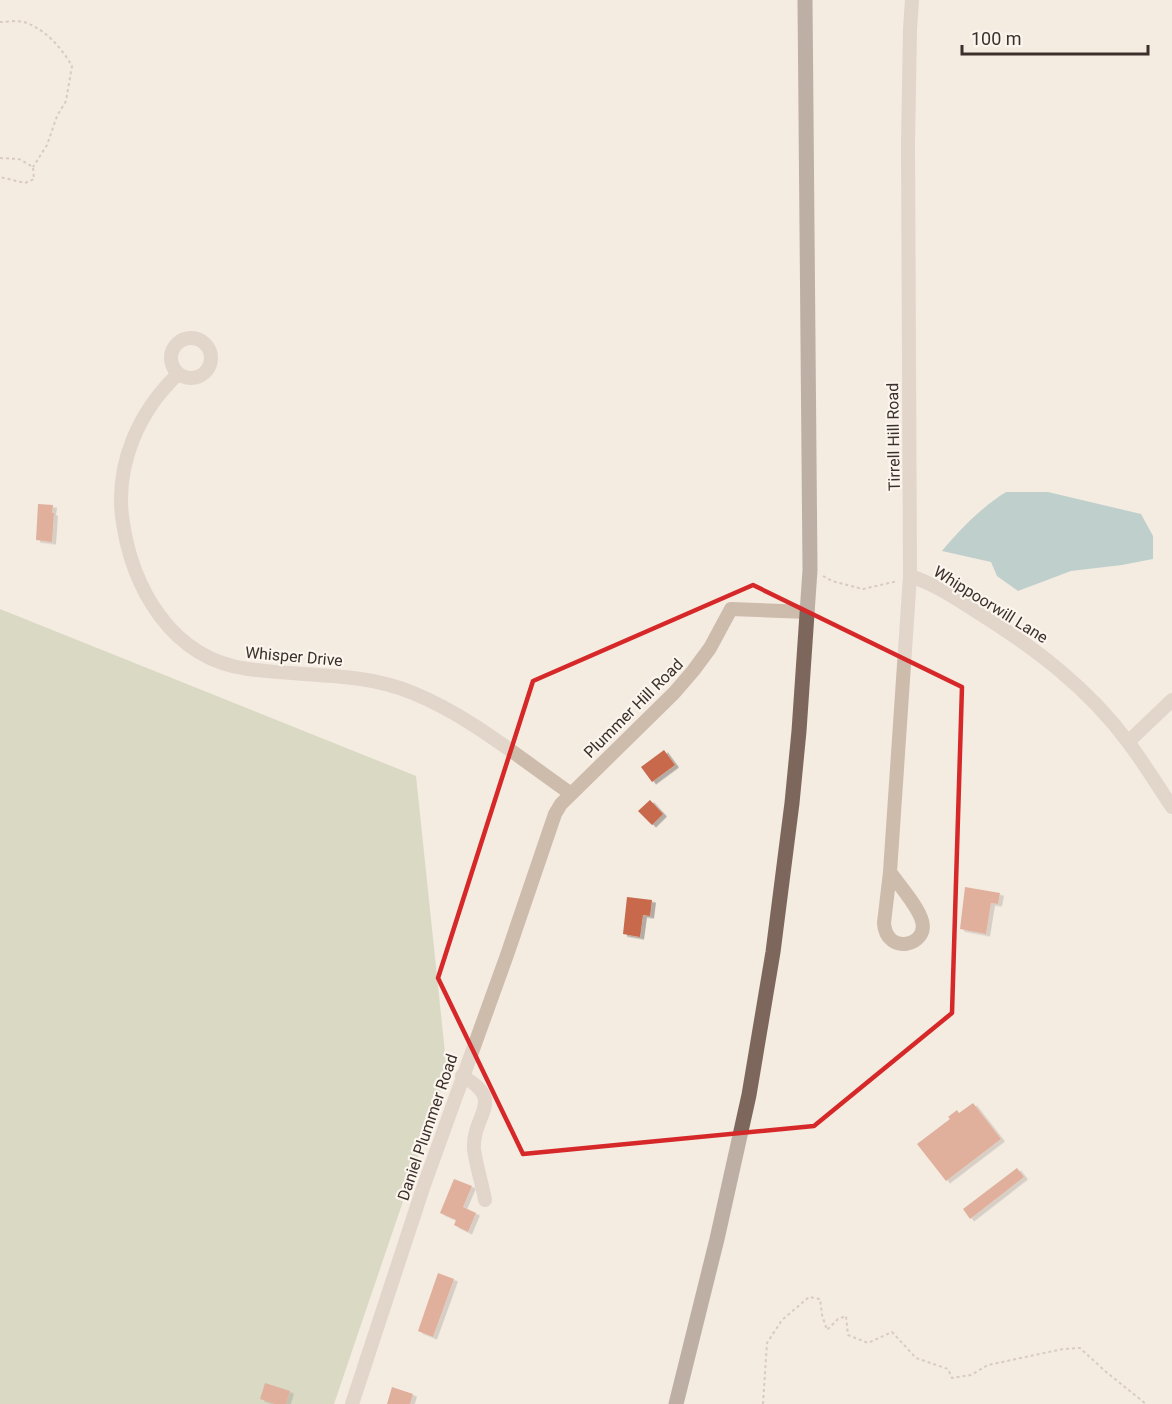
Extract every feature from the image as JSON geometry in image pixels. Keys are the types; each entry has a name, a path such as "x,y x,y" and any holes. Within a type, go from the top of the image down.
{"main road":[{"path":"676,1404 720,1228 749,1095 764,1009 792,803 810,570 805,0"}],"street":[{"name":"Tirrell Hill Road","path":"890,872 922,920 918,938 908,944 891,940 884,929 910,579 908,144 912,0"},
{"name":"Whisper Drive","path":"178,374 156,399 133,437 122,481 122,509 129,552 144,593 159,617 193,648 231,666 374,681 414,693 454,713 570,793"},
{"name":"Whippoorwill Lane","path":"910,579 934,585 1012,634 1048,660 1080,688 1128,742 1172,807"},
{"name":"Plummer Hill Road","path":"539,864 555,814 570,793 674,693 710,648 731,609 808,612"},
{"path":"1128,742 1172,700"},
{"name":"Daniel Plummer Road","path":"352,1404 423,1188 539,864"},
{"path":"462,1076 476,1084 485,1095 484,1113 476,1132 474,1148 485,1200"}],"path":[{"path":"0,22 22,21 47,36 61,46 72,66 66,101 57,116 47,145 33,166 34,179 25,183 0,177"},
{"path":"0,158 19,159 33,166"},
{"path":"810,570 831,581 860,588 910,579"},
{"path":"763,1404 768,1343 782,1320 809,1297 820,1299 827,1330 838,1319 846,1316 848,1335 868,1342 892,1332 916,1358 948,1369 952,1378 971,1375 988,1365 1063,1349 1080,1348 1146,1404"}],"highlighted area":[{"path":"753,585 962,687 952,1013 814,1126 523,1154 438,978 533,681"}],"green space":[{"path":"0,609 416,776 447,1072 334,1404 0,1404"}],"water":[{"path":"1006,492 1048,492 1141,514 1153,536 1153,559 1071,571 1018,591 997,576 991,562 942,551 988,504"}],"building":[{"path":"38,504 53,505 52,542 36,540"},
{"path":"664,750 675,765 652,782 641,767"},
{"path":"650,800 663,814 652,825 638,811"},
{"path":"965,887 1000,893 998,904 991,903 986,934 960,929"},
{"path":"627,897 652,900 650,916 643,915 640,937 623,934"},
{"path":"973,1103 1001,1139 946,1181 917,1144 950,1119 948,1117 957,1110 959,1113"},
{"path":"1017,1168 1024,1177 970,1219 963,1209"},
{"path":"454,1179 472,1186 463,1207 476,1213 468,1232 454,1225 456,1220 440,1213"},
{"path":"438,1273 454,1279 433,1337 418,1331"},
{"path":"265,1383 290,1391 286,1404 275,1404 260,1399"},
{"path":"392,1387 413,1394 410,1404 387,1404"}]}
